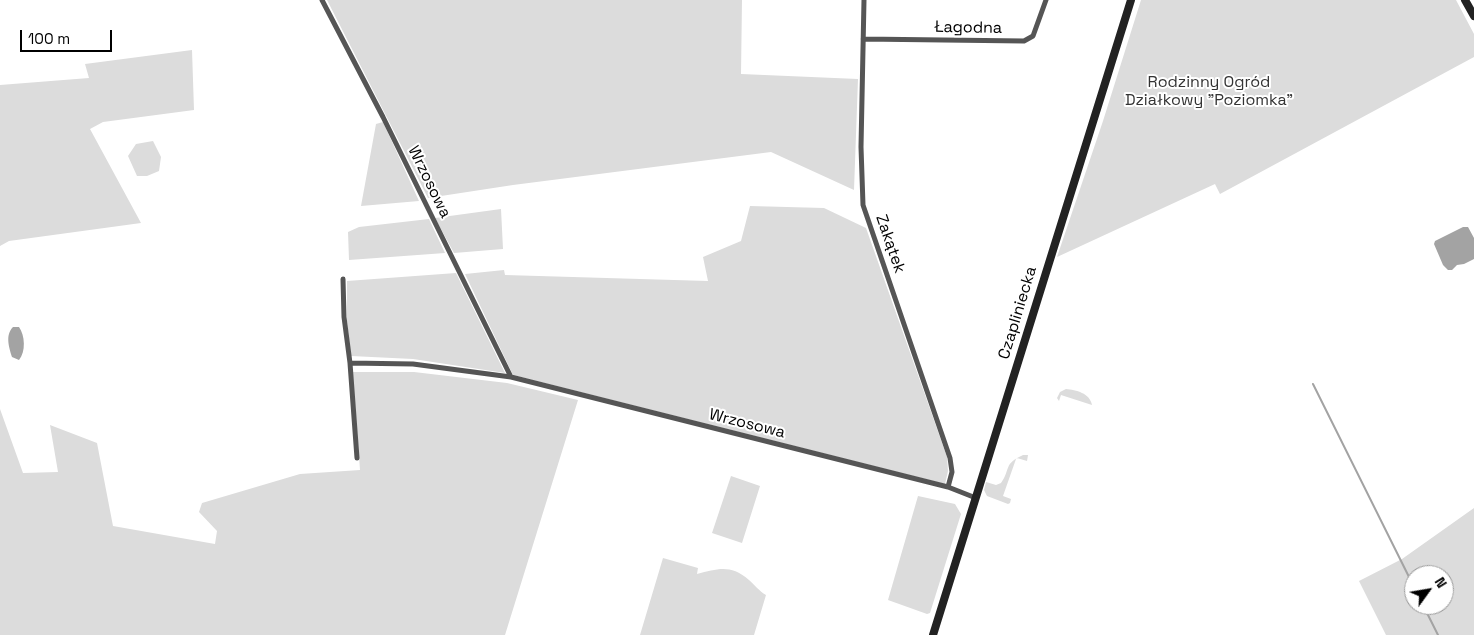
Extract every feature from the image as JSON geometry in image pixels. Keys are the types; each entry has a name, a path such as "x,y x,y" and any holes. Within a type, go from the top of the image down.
{"main road":[{"name":"Czapliniecka","path":"933,635 1131,0"},
{"path":"1465,0 1474,16"}],"street":[{"name":"Wrzosowa","path":"322,0 383,117 511,377"},
{"name":"Zakątek","path":"864,0 861,161 863,205 950,458 952,472 948,487"},
{"name":"Łagodna","path":"863,39 1024,41 1033,36 1046,0"},
{"path":"343,279 344,317 350,363 357,458"},
{"name":"Wrzosowa","path":"350,363 413,364 511,377 948,487 976,498"}],"green space":[{"path":"327,0 742,0 741,74 858,79 854,190 771,152 513,185 428,198"},
{"name":"Rodzinny Ogród Działkowy \"Poziomka\"","path":"1141,0 1456,0 1474,34 1474,57 1220,194 1215,184 1057,257"},
{"path":"192,50 194,110 103,122 90,129 141,223 9,241 0,246 0,85 89,78 85,64"},
{"path":"383,122 419,201 361,206 376,124"},
{"path":"153,141 161,157 159,171 147,176 137,176 128,156 136,144"},
{"path":"750,206 824,208 866,228 947,457 948,471 945,484 513,375 465,274 504,270 505,275 708,281 703,257 741,241"},
{"path":"501,209 503,249 454,253 435,218"},
{"path":"429,219 445,253 349,260 348,232 359,227"},
{"path":"456,273 505,373 413,359 351,356 347,321 347,281"},
{"path":"350,372 414,372 507,383 578,400 505,635 0,635 0,409 23,473 58,472 50,425 97,443 113,526 215,544 217,531 199,512 202,503 300,474 360,470 355,403"},
{"path":"1066,389 1078,391 1086,395 1092,405 1061,395 1059,401 1057,398 1060,392"},
{"path":"1023,455 1028,455 1027,461 1017,458"},
{"path":"1017,458 1003,496 1011,499 1010,503 1008,504 987,496 984,490 986,482 996,485 1001,483 1010,464"},
{"path":"731,476 760,486 742,543 712,533"},
{"path":"918,496 955,504 961,514 930,613 927,614 888,600"},
{"path":"1474,508 1474,635 1386,635 1359,581 1402,559"},
{"path":"663,558 698,568 697,574 724,569 736,572 749,580 766,595 754,635 640,635"}],"shaded area":[{"path":"1463,227 1468,227 1474,238 1474,259 1457,265 1452,270 1448,270 1443,265 1434,244 1435,241"},
{"path":"13,327 19,327 23,339 24,348 19,360 12,357 9,345 8,337"}],"waterway":[{"path":"1313,384 1404,567"},
{"path":"1428,615 1438,635"}]}
